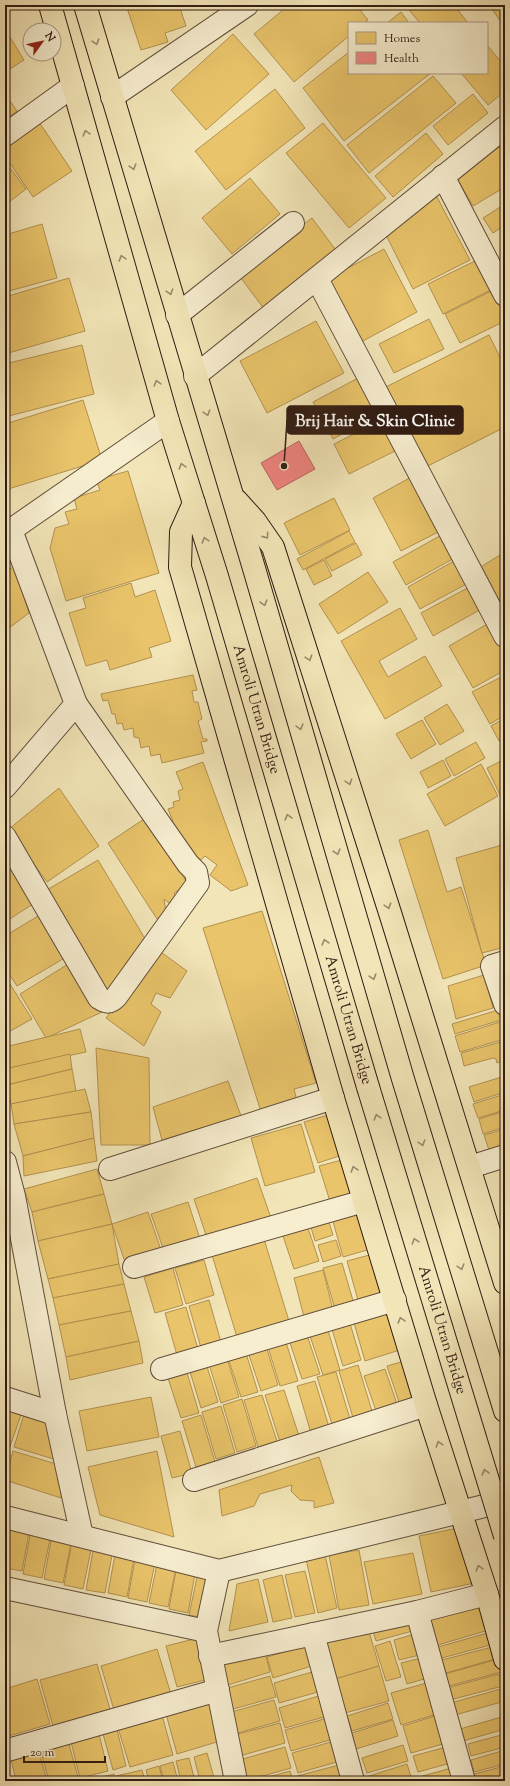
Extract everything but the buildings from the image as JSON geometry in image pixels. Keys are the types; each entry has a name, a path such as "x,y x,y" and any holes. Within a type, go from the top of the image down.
{"main road":[{"name":"Amroli Utran Bridge","path":"50,5 168,421 194,503 368,1087 505,1536"},
{"path":"85,5 232,496 402,1079 505,1410"},
{"path":"232,496 255,521 274,547 470,1166 505,1283"},
{"path":"194,503 181,532 180,567 333,1098 426,1405 487,1594 505,1659"}],"street":[{"path":"112,97 246,5"},
{"path":"5,135 73,86"},
{"path":"196,376 442,176 505,127"},
{"path":"442,176 505,295"},
{"path":"177,315 293,223"},
{"path":"317,279 505,636"},
{"path":"5,837 99,998 106,1002 111,1002 116,997 198,883 196,872 184,858 76,704 8,526 168,421"},
{"path":"5,787 76,704"},
{"path":"505,962 492,966 505,1004"},
{"path":"110,1169 333,1098"},
{"path":"470,1166 505,1156"},
{"path":"5,1162 10,1199 82,1536"},
{"path":"134,1266 364,1201"},
{"path":"162,1369 395,1300"},
{"path":"5,1398 55,1414"},
{"path":"194,1480 426,1405"},
{"path":"5,1517 219,1571 462,1513 505,1501"},
{"path":"219,1571 206,1632 236,1781"},
{"path":"5,1588 206,1632"},
{"path":"210,1656 417,1612 487,1594"},
{"path":"417,1612 464,1781"},
{"path":"313,1634 353,1781"},
{"path":"8,1750 218,1690"}],"place":[{"name":"Brij Hair & Skin Clinic","path":"284,466"}]}
